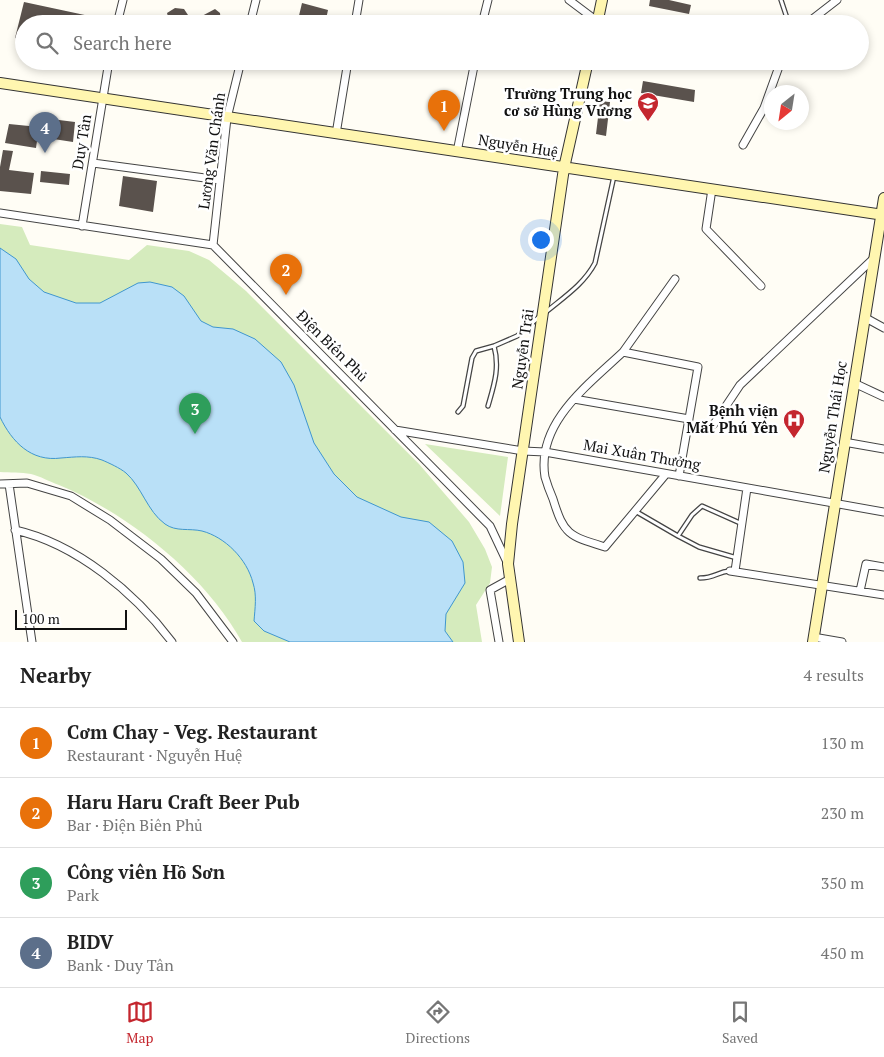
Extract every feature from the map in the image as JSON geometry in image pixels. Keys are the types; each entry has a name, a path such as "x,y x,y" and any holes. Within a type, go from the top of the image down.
{"street":[{"path":"119,15 123,0"},
{"path":"252,15 256,0"},
{"path":"356,15 359,0"},
{"path":"484,15 488,0"},
{"path":"569,0 587,15"},
{"path":"599,15 602,0"},
{"path":"818,15 837,0"},
{"name":"Duy Tân","path":"82,226 107,70"},
{"name":"Lương Văn Chánh","path":"213,245 227,118 239,70"},
{"path":"336,134 347,70"},
{"path":"456,152 473,70"},
{"name":"Nguyễn Trãi","path":"519,642 508,564 564,168 586,70"},
{"path":"743,145 764,108 779,70"},
{"name":"Nguyễn Huệ","path":"0,83 614,176 882,214"},
{"path":"93,163 220,180"},
{"path":"712,189 706,229 761,286"},
{"name":"Nguyễn Thái Học","path":"813,640 884,198"},
{"path":"0,213 213,245"},
{"name":"Điện Biên Phủ","path":"213,245 490,526 500,543 508,564"},
{"path":"714,424 740,385 873,259"},
{"path":"666,474 604,547 577,539 564,529 545,477 545,452 553,425 574,399 623,352 676,279"},
{"path":"864,317 884,328"},
{"path":"623,352 698,368 679,476"},
{"path":"854,382 884,398"},
{"path":"574,399 689,419"},
{"name":"Mai Xuân Thưởng","path":"395,430 523,451 545,452 884,512"},
{"path":"844,442 884,449"},
{"path":"0,484 27,483 71,496 110,520 168,566 196,593 233,642"},
{"path":"9,484 32,642"},
{"path":"747,488 737,558 733,571 884,595"},
{"path":"15,530 38,535 94,568 127,593 172,642"},
{"path":"860,591 866,564 884,567"},
{"path":"499,642 490,590 510,579"},
{"path":"813,640 842,642"}],"lane":[{"path":"781,0 786,15"},
{"path":"458,412 463,406 472,358 480,348 494,346 517,336 590,273 595,263 614,176"},
{"path":"488,406 497,372 498,358 494,346"},
{"path":"678,536 692,515 702,506 742,524"},
{"path":"635,511 700,547 737,558"},
{"path":"700,578 712,578 723,572 733,571"}],"green space":[{"path":"0,224 22,227 30,245 129,260 147,245 189,251 209,260 246,291 419,464 469,522 485,549 492,567 490,583 476,605 482,642 242,642 208,593 163,549 138,530 112,512 59,485 27,473 0,472"},
{"path":"425,444 508,457 500,516"}],"water":[{"path":"0,248 16,259 29,279 44,292 76,303 100,303 138,283 150,282 172,287 184,296 201,321 213,327 233,329 255,339 281,362 294,385 314,443 334,474 357,497 401,517 429,522 452,541 463,562 465,583 446,614 445,631 453,642 290,642 264,631 254,621 255,592 250,574 234,550 227,544 219,538 202,531 178,529 165,524 154,513 132,479 124,471 108,463 97,458 87,457 40,457 17,442 10,435 0,417"}],"building":[{"path":"650,0 669,0 691,5 689,14 649,6"},
{"path":"24,2 85,15 21,15"},
{"path":"302,3 328,10 327,15 299,15"},
{"path":"175,8 184,9 188,15 168,15 167,13"},
{"path":"215,9 220,15 204,15"},
{"path":"643,81 695,90 694,102 641,93"},
{"path":"600,101 610,102 606,136 596,134"},
{"path":"51,119 75,122 73,142 47,138"},
{"path":"9,124 39,127 36,148 5,143"},
{"path":"3,150 13,151 9,170 34,173 31,194 0,191 0,167"},
{"path":"41,171 70,174 69,185 40,182"},
{"path":"123,176 157,181 153,212 119,206"}],"place":[{"name":"Trường Trung học cơ sở Hùng Vương","path":"648,122"},
{"name":"Cơm Chay - Veg. Restaurant","path":"444,131"},
{"name":"BIDV","path":"45,153"},
{"name":"Haru Haru Craft Beer Pub","path":"286,295"},
{"name":"Công viên Hồ Sơn","path":"195,434"},
{"name":"Bệnh viện Mắt Phú Yên","path":"794,439"}]}
